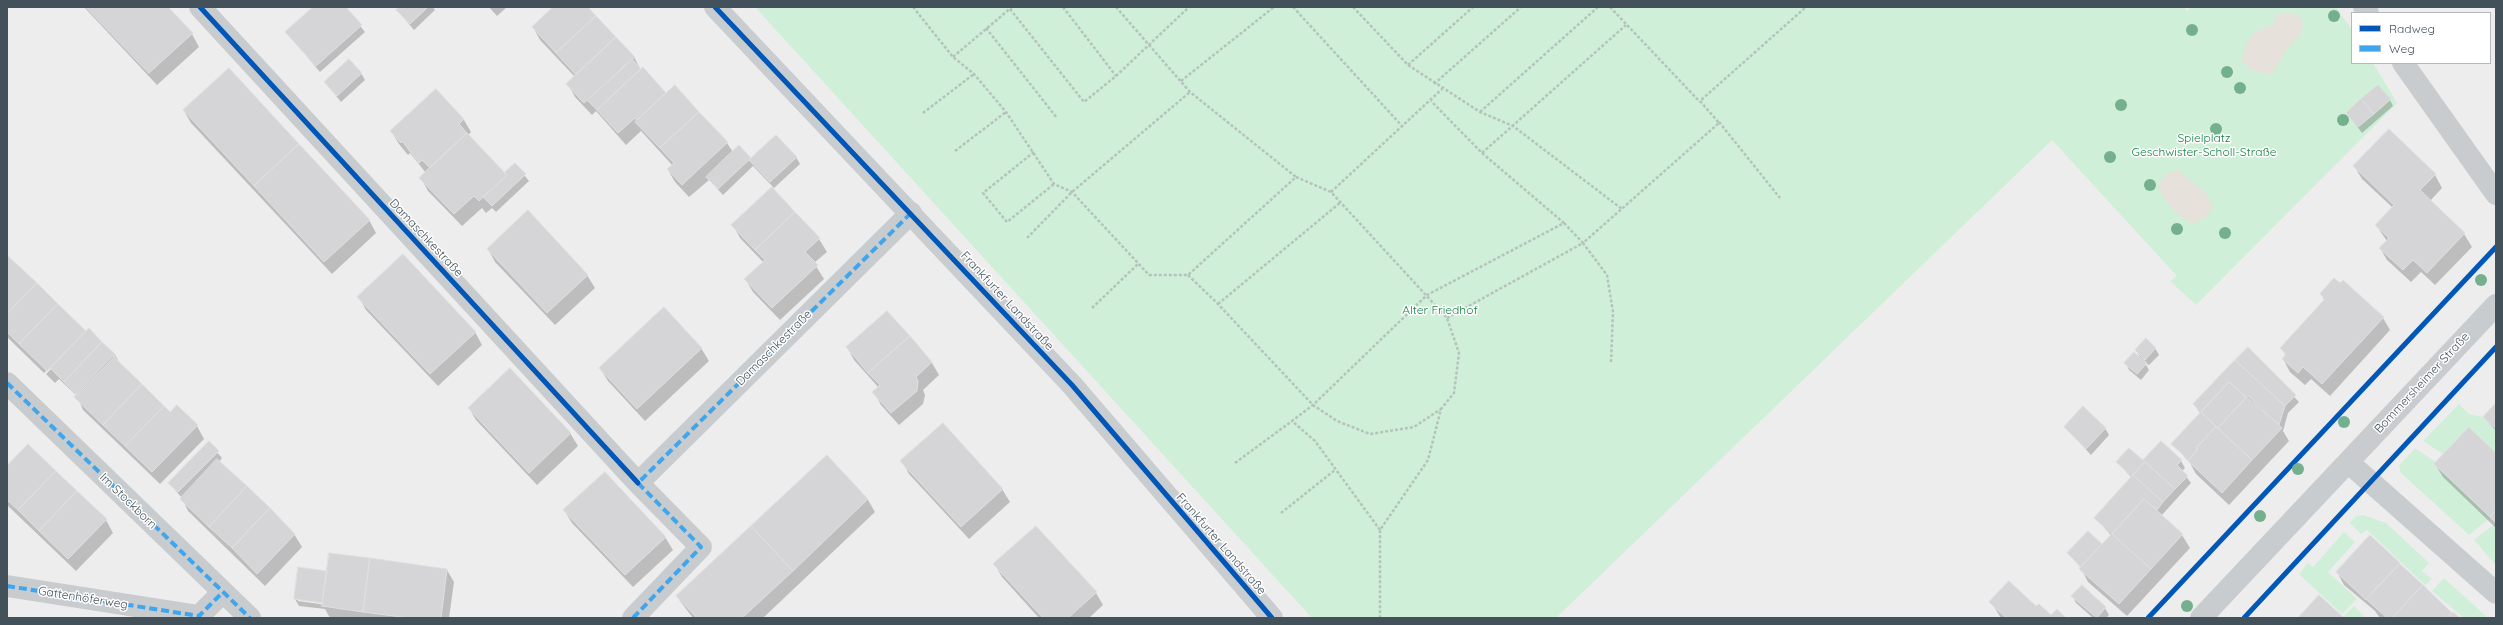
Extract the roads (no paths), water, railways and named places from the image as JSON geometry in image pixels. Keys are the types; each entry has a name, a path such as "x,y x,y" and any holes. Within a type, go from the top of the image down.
{"main road":[{"name":"Frankfurter Landstraße","path":"715,7 1072,385 1272,618"}],"street":[{"name":"Damaschkestraße","path":"200,7 638,483 701,547 633,618"},
{"path":"2404,64 2496,194"},
{"name":"Damaschkestraße","path":"638,483 911,213"},
{"name":"Bommersheimer Straße","path":"2202,618 2496,305"},
{"name":"Im Stockborn","path":"7,383 222,593 250,618"},
{"path":"2348,462 2496,593"},
{"name":"Gattenhöferweg","path":"7,586 199,616 222,593"}],"park label":[{"name":"Spielplatz Geschwister-Scholl-Straße","path":"2204,145"},
{"name":"Alter Friedhof","path":"1440,310"}]}
